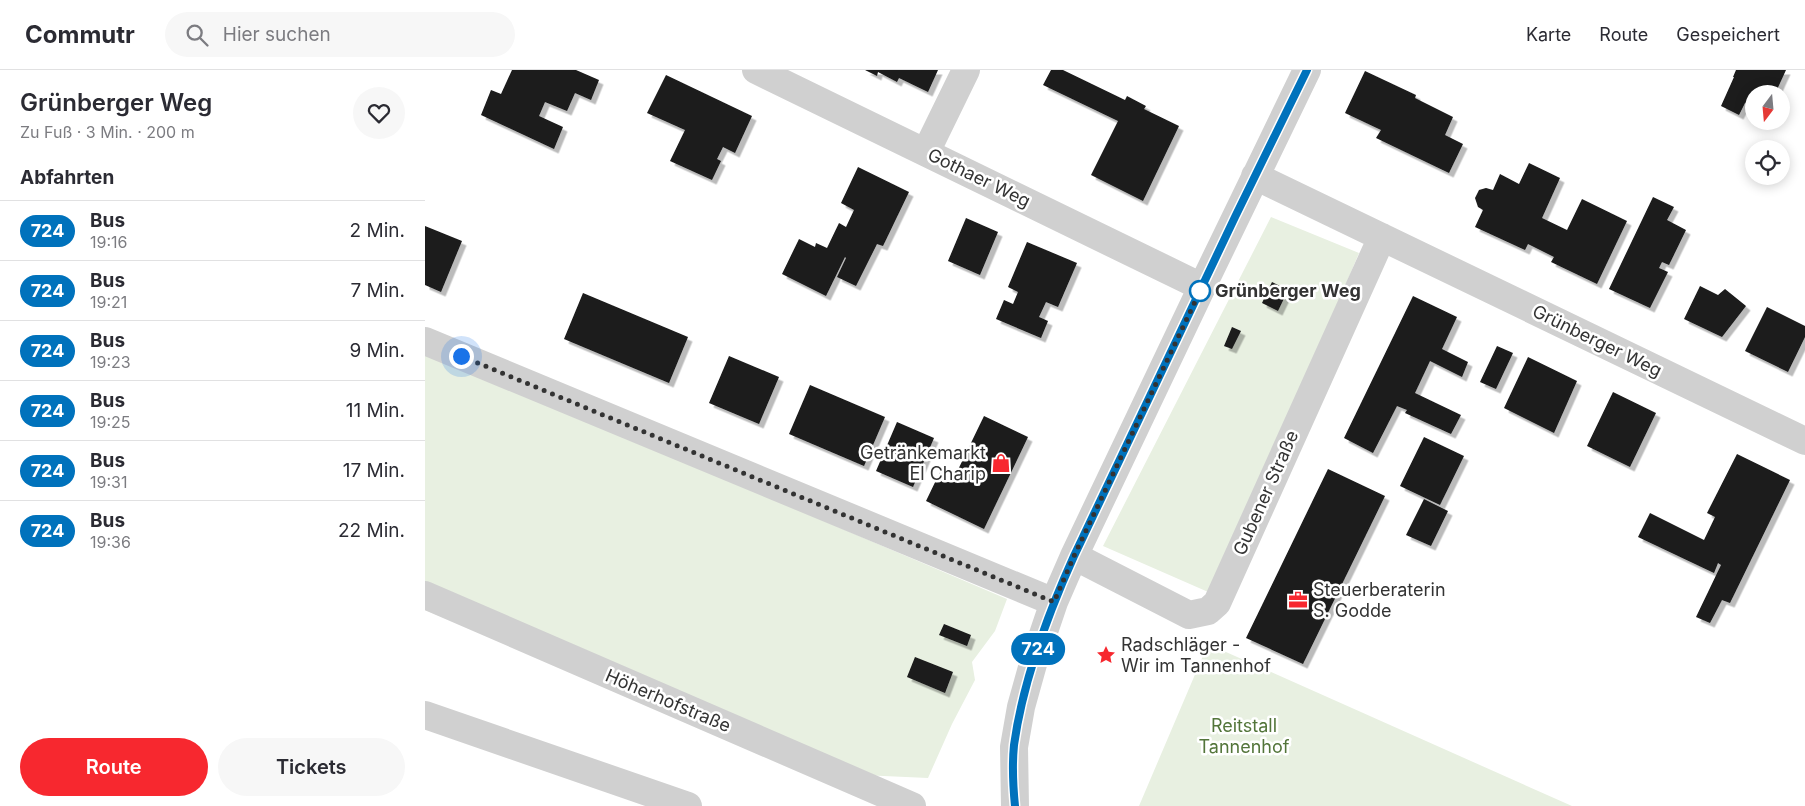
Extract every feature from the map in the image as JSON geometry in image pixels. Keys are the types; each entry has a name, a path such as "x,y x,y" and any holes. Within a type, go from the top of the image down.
{"street":[{"name":"Gothaer Weg","path":"756,70 1202,287"},
{"path":"926,152 966,70"},
{"path":"1015,806 1014,747 1021,707 1054,602 1074,556 1307,70"},
{"name":"Grünberger Weg","path":"1255,176 1805,441"},
{"name":"Gubener Straße","path":"1074,556 1189,615 1208,611 1217,603 1382,237"},
{"path":"425,341 1054,602"},
{"name":"Höherhofstraße","path":"425,595 912,806"},
{"path":"425,715 688,806"}],"green space":[{"path":"1271,217 1359,253 1215,595 1103,546"},
{"path":"425,355 507,386 1007,599 995,631 972,662 975,680 952,724 928,778 817,773 425,610"},
{"name":"Reitstall Tannenhof","path":"1208,644 1572,806 1139,806"}],"building":[{"path":"512,70 576,70 599,80 591,100 575,93 567,111 545,102 539,116 563,127 554,149 481,115 491,90 501,94"},
{"path":"865,70 938,70 928,92 899,78 897,82 878,72 877,76"},
{"path":"1051,70 1063,70 1125,100 1127,96 1146,106 1144,109 1179,126 1143,201 1091,175 1118,121 1043,85"},
{"path":"1736,70 1786,70 1779,85 1745,85 1745,103 1739,115 1721,106"},
{"path":"1365,71 1416,95 1415,98 1453,117 1445,135 1463,144 1449,173 1376,138 1381,130 1345,113"},
{"path":"666,75 752,116 735,153 723,147 717,159 721,161 712,180 670,161 685,130 647,113"},
{"path":"1529,163 1560,178 1542,218 1567,230 1582,199 1627,221 1597,284 1551,262 1554,257 1528,244 1525,250 1475,227 1483,210 1478,207 1475,198 1479,190 1486,188 1493,190 1500,174 1519,184"},
{"path":"858,167 909,192 883,246 877,244 856,286 837,277 845,257 826,296 782,274 799,239 815,247 816,243 827,248 839,223 846,227 854,210 841,203"},
{"path":"1653,197 1674,207 1667,220 1686,230 1669,265 1662,262 1659,268 1668,272 1650,308 1609,289"},
{"path":"966,218 998,232 980,275 948,261"},
{"path":"425,226 462,241 441,292 425,285"},
{"path":"1027,242 1077,263 1058,307 1046,302 1039,317 1048,321 1041,338 996,319 1004,300 1013,304 1018,292 1008,287"},
{"path":"1272,282 1288,290 1278,311 1262,303"},
{"path":"1700,286 1718,295 1725,289 1746,306 1722,337 1684,319"},
{"path":"583,293 688,337 669,383 564,339"},
{"path":"1413,296 1457,317 1442,349 1468,362 1462,377 1430,361 1415,393 1461,415 1451,434 1405,413 1407,410 1397,406 1373,453 1344,438"},
{"path":"1767,307 1805,326 1805,337 1788,372 1745,351"},
{"path":"1232,327 1241,331 1232,349 1224,346"},
{"path":"1497,346 1513,353 1496,389 1480,382"},
{"path":"729,356 779,377 759,424 709,403"},
{"path":"1528,357 1577,381 1554,433 1504,408"},
{"path":"810,385 885,417 864,466 789,434"},
{"path":"1613,392 1656,413 1630,467 1587,446"},
{"path":"984,416 1028,437 984,529 926,501 940,472 954,478"},
{"path":"897,422 934,438 913,487 876,471"},
{"path":"1424,437 1464,456 1440,505 1400,486"},
{"path":"1737,454 1790,480 1730,603 1722,600 1710,623 1696,617 1721,565 1718,563 1714,573 1638,537 1650,513 1704,540 1715,517 1707,513"},
{"path":"1328,469 1385,496 1303,664 1246,638"},
{"path":"1424,499 1448,511 1431,546 1406,535"},
{"path":"944,624 971,635 967,646 939,635"},
{"path":"915,657 953,672 945,693 907,677"}],"bus line":[{"name":"724","path":"1015,806 1013,791 1014,747 1021,707 1054,602 1235,217 1307,70"}],"place":[{"name":"Grünberger Weg","path":"1200,291"},
{"name":"Getränkemarkt El Charip","path":"1001,463"},
{"name":"Steuerberaterin S. Godde","path":"1298,600"},
{"name":"Radschläger - Wir im Tannenhof","path":"1106,655"}],"route":[{"path":"461,356 1054,602 1202,287 1200,291"}]}
